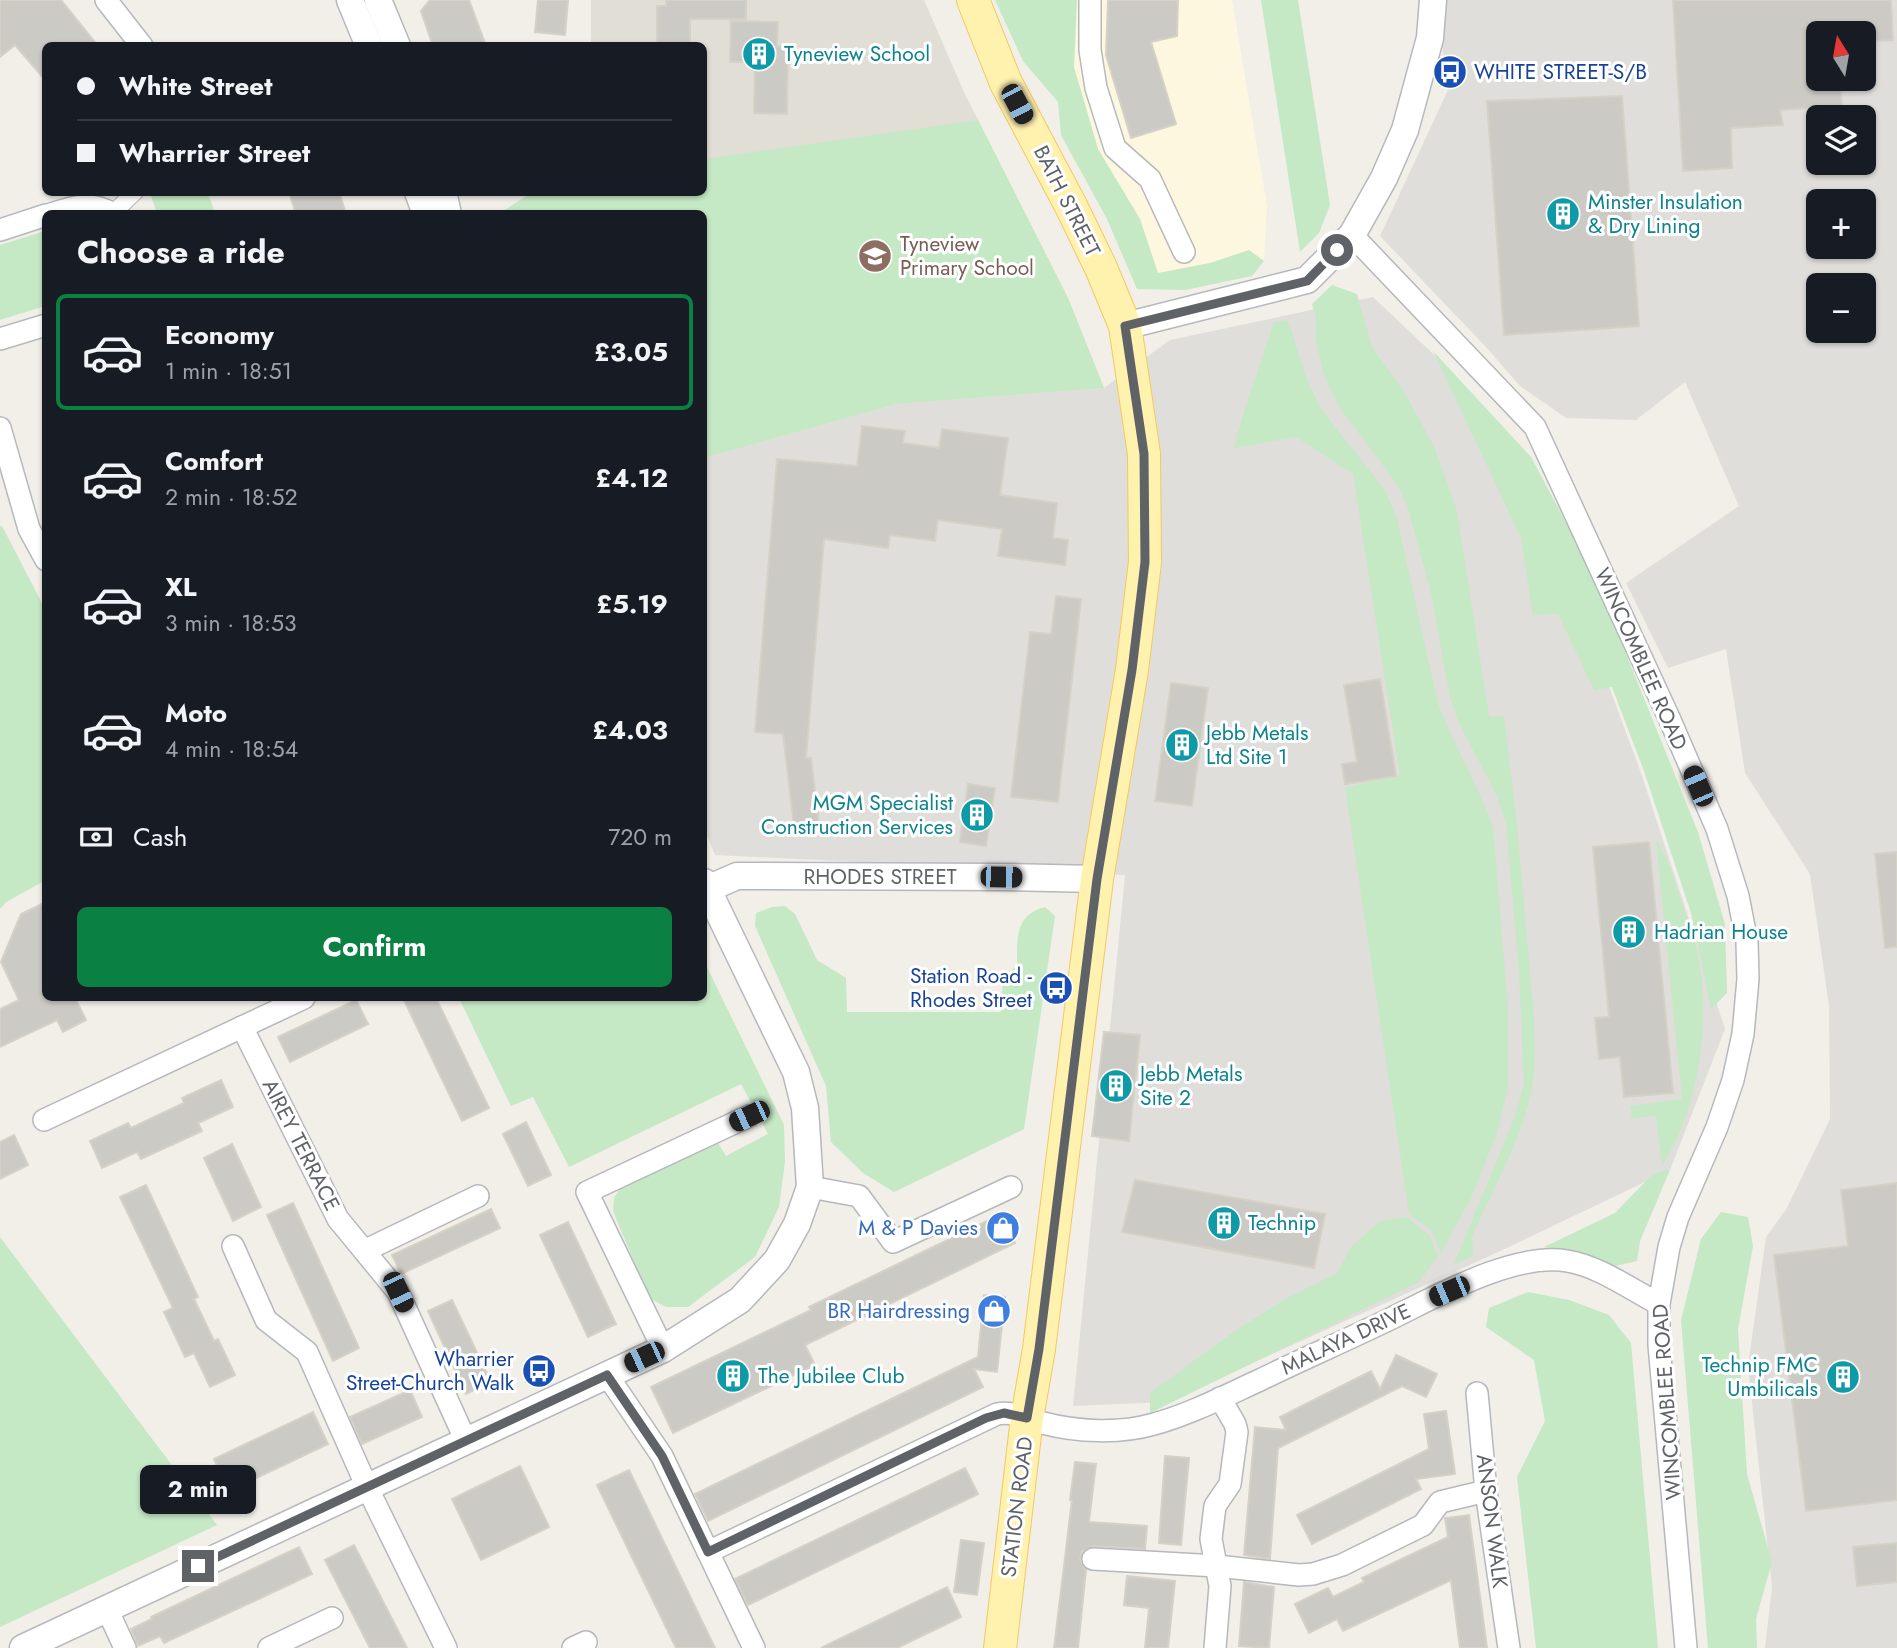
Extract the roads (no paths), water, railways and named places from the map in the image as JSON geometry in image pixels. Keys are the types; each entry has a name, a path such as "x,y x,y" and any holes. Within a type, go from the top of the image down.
{"main road":[{"name":"BATH STREET","path":"972,0 1006,83 1072,208 1125,326"},
{"name":"STATION ROAD","path":"1000,1648 1097,879 1132,670 1145,562 1144,454 1125,326"}],"street":[{"path":"106,0 139,42"},
{"path":"350,0 367,42"},
{"path":"378,0 395,42"},
{"path":"1090,0 1090,50 1096,88 1115,148 1150,179 1184,252"},
{"path":"1125,326 1307,281 1352,236 1384,178 1405,130 1430,38 1433,0"},
{"path":"116,210 131,196"},
{"path":"66,210 85,205 100,206 107,210"},
{"path":"0,230 42,216"},
{"name":"WINCOMBLEE ROAD","path":"1352,236 1535,427 1670,720 1717,830 1738,896 1747,942 1748,967 1743,1034 1733,1080 1717,1127 1678,1217 1669,1247 1659,1304 1659,1345 1686,1648"},
{"path":"0,340 42,326"},
{"path":"0,428 29,529 42,553"},
{"name":"RHODES STREET","path":"707,885 737,876 1097,879"},
{"path":"23,1648 663,1349 740,1300 777,1260 797,1224 810,1187 806,1108 796,1072 707,890"},
{"path":"44,1120 298,1001"},
{"name":"AIREY TERRACE","path":"242,1027 338,1219 398,1292 466,1441"},
{"path":"663,1349 587,1192 749,1116"},
{"path":"810,1187 859,1196 893,1242 1011,1187"},
{"path":"366,1250 478,1196"},
{"path":"233,1246 265,1320 307,1352 367,1487 446,1648"},
{"name":"MALAYA DRIVE","path":"708,1552 986,1418 1004,1413 1086,1429 1134,1429 1170,1419 1432,1298 1484,1276 1532,1261 1568,1261 1580,1265 1659,1304"},
{"path":"607,1375 662,1456 754,1648"},
{"name":"ANSON WALK","path":"1477,1393 1486,1491 1509,1648"},
{"path":"1215,1648 1220,1586 1211,1539 1215,1506 1230,1484 1237,1432 1220,1398"},
{"path":"1093,1559 1217,1566 1298,1575 1328,1570 1423,1525 1440,1503 1486,1491"},
{"path":"107,1609 125,1648"},
{"path":"269,1648 332,1618"}],"place":[{"name":"Tyneview School","path":"759,54"},
{"name":"WHITE STREET-S/B","path":"1450,72"},
{"name":"Minster Insulation & Dry Lining","path":"1563,214"},
{"name":"Tyneview Primary School","path":"875,256"},
{"name":"Jebb Metals Ltd Site 1","path":"1182,745"},
{"name":"MGM Specialist Construction Services","path":"977,815"},
{"name":"Hadrian House","path":"1629,932"},
{"name":"Station Road - Rhodes Street","path":"1056,988"},
{"name":"Jebb Metals Site 2","path":"1116,1086"},
{"name":"Technip","path":"1224,1223"},
{"name":"M & P Davies","path":"1003,1228"},
{"name":"BR Hairdressing","path":"994,1311"},
{"name":"Wharrier Street-Church Walk","path":"539,1371"},
{"name":"The Jubilee Club","path":"733,1376"},
{"name":"Technip FMC Umbilicals","path":"1843,1377"}]}
